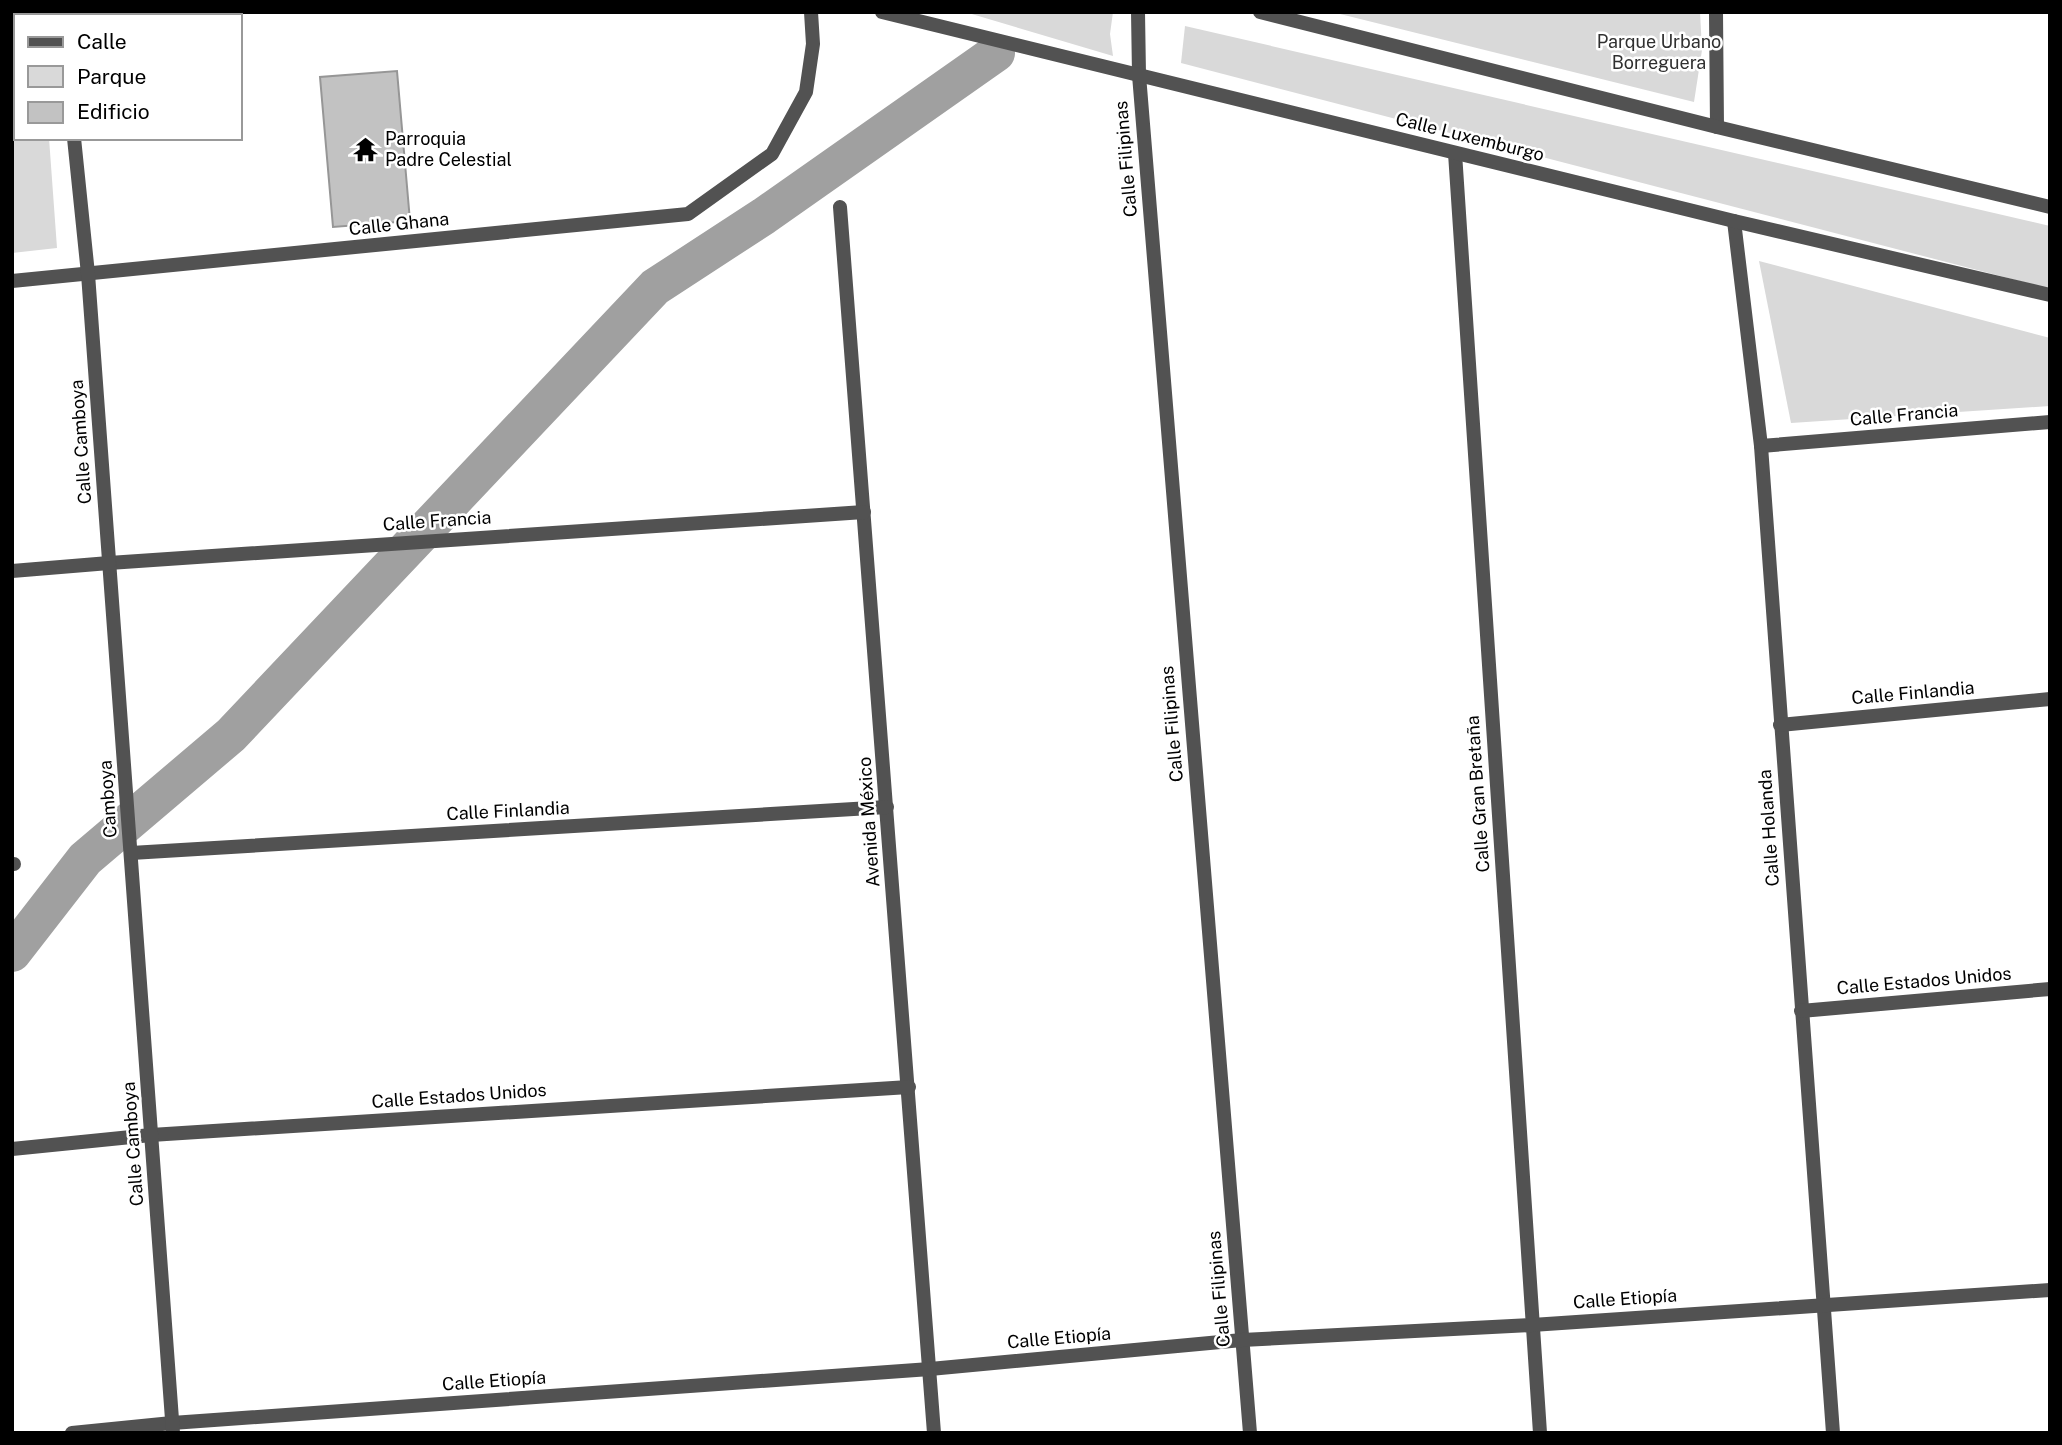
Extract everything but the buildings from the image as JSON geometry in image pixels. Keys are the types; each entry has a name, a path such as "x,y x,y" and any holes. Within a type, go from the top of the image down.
{"street":[{"name":"Calle Ghana","path":"12,281 688,214 772,154 806,92 813,44 811,12"},
{"name":"Calle Luxemburgo","path":"883,12 1734,221 2050,295"},
{"name":"Calle Filipinas","path":"1138,12 1139,75 1250,1433"},
{"path":"1260,12 1717,127 2050,207"},
{"path":"1716,12 1717,127"},
{"name":"Calle Camboya","path":"74,140 88,274 123,743"},
{"name":"Calle Gran Bretaña","path":"1455,153 1540,1433"},
{"name":"Avenida México","path":"840,207 934,1433"},
{"name":"Calle Holanda","path":"1734,221 1761,446 1833,1433"},
{"name":"Calle Francia","path":"1761,446 2050,422"},
{"name":"Calle Francia","path":"12,571 110,562 864,512"},
{"name":"Calle Finlandia","path":"1780,725 2050,699"},
{"name":"Camboya","path":"123,743 131,853"},
{"name":"Calle Finlandia","path":"131,853 887,807"},
{"name":"Calle Camboya","path":"131,853 172,1428"},
{"name":"Calle Estados Unidos","path":"1801,1011 2050,989"},
{"name":"Calle Estados Unidos","path":"12,1149 151,1135 909,1087"},
{"name":"Calle Etiopía","path":"72,1433 172,1428 930,1369 1242,1340 1532,1325 2050,1290"}],"green space":[{"path":"12,12 42,12 14,14 14,140 49,140 57,248 12,253"},
{"path":"965,12 1113,12 1110,34 1113,56"},
{"name":"Parque Urbano Borreguera","path":"1332,12 1700,12 1702,50 1694,102"},
{"path":"1185,26 2050,226 2050,289 1181,63"},
{"path":"1759,261 2050,338 2050,406 1791,423"}],"waterway":[{"path":"12,953 85,859 231,735 655,287 764,216 996,53"}],"place":[{"name":"Parroquia Padre Celestial","path":"365,149"}]}
